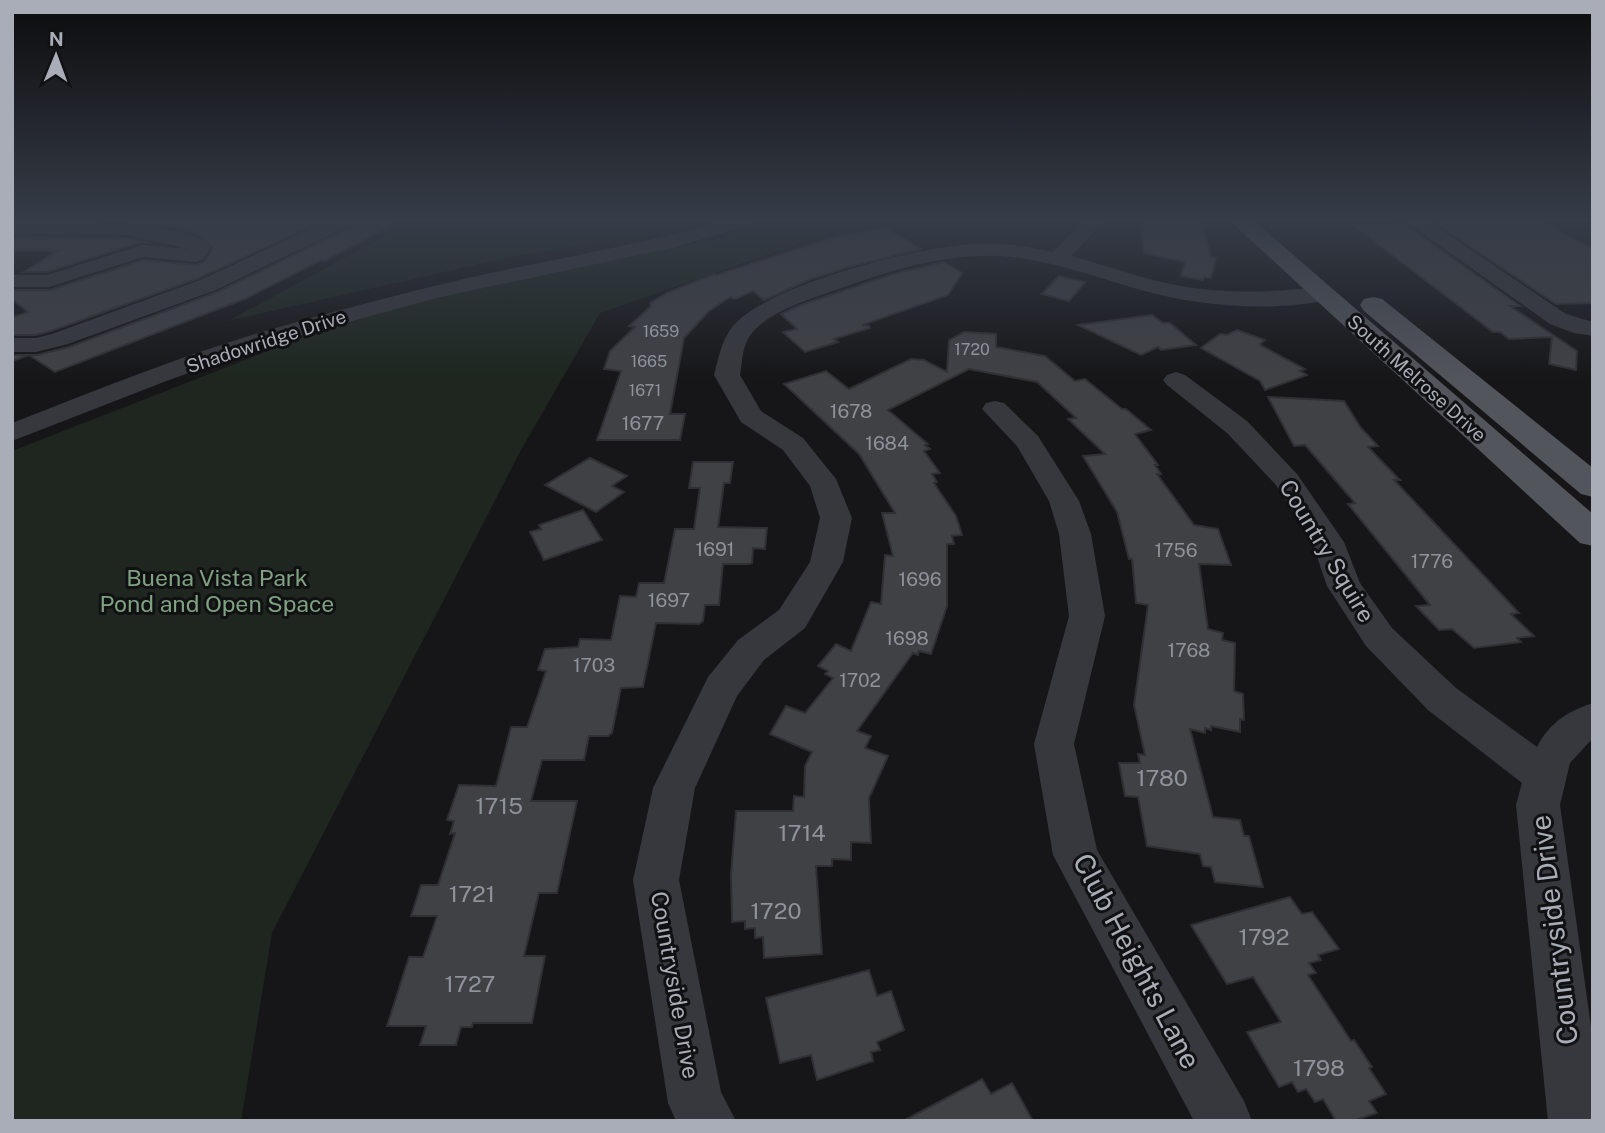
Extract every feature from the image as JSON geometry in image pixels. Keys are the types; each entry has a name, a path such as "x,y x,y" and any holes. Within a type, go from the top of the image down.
{"main road":[{"name":"South Melrose Drive","path":"1300,274 1593,534"},
{"name":"South Melrose Drive","path":"1337,274 1593,486"}],"street":[{"path":"12,303 59,274"},
{"path":"12,281 48,281 70,274"},
{"path":"12,345 36,345 60,339 231,274"},
{"name":"Shadowridge Drive","path":"12,415 146,364 258,326 349,300 461,274"},
{"name":"Shadowridge Drive","path":"12,433 160,375 269,337 419,296 514,274"},
{"name":"Countryside Drive","path":"708,1121 696,1103 656,880 674,788 722,688 751,650 792,619 826,562 836,518 825,485 793,444 751,416 727,375 737,337 762,313 802,294 861,274"},
{"name":"Countryside Drive","path":"1114,274 1150,286 1214,298 1255,300 1323,294"},
{"path":"1492,274 1558,319 1582,328 1593,328"},
{"name":"Country Squire","path":"1176,380 1237,427 1287,480 1328,542 1344,586 1379,637 1442,699 1543,775"},
{"name":"Club Heights Lane","path":"995,409 1028,442 1065,501 1075,534 1087,616 1054,744 1076,855 1224,1121"},
{"name":"Countryside Drive","path":"1576,1121 1538,805 1543,775 1565,736 1593,719"}],"green space":[{"path":"315,274 436,274 228,321"},
{"name":"Buena Vista Park Pond and Open Space","path":"528,274 712,274 600,313 521,450 272,933 241,1121 12,1121 12,451 412,295"}],"building":[{"path":"100,274 208,274 51,331 36,335 12,335 12,317 28,312 12,299 12,290 50,290"},
{"path":"254,274 294,274 247,298 55,372 29,355 69,347 217,292"},
{"path":"827,274 764,300 753,291 735,299 730,297 709,311 684,338 670,414 685,414 680,440 597,440 621,371 604,369 610,351 635,327 629,326 651,306 650,303 667,293 717,275"},
{"path":"893,274 961,274 948,295 862,325 870,328 834,339 838,342 805,352 783,332 797,329 781,314"},
{"path":"1212,274 1211,278 1204,277 1203,280 1181,276"},
{"path":"1417,274 1475,274 1520,306 1510,306 1577,351 1576,370 1549,364 1552,337 1509,339 1500,332 1493,332"},
{"path":"1511,274 1593,274 1593,303 1556,304"},
{"path":"1059,276 1085,282 1069,301 1042,294"},
{"path":"1152,315 1163,323 1170,323 1196,345 1161,350 1158,347 1141,355 1078,325"},
{"path":"1237,330 1265,340 1260,344 1262,346 1305,369 1300,371 1307,375 1265,390 1260,381 1201,348 1220,334 1227,335"},
{"path":"964,332 996,334 996,347 1045,356 1075,381 1085,379 1122,409 1126,409 1151,430 1135,434 1158,465 1155,465 1161,474 1157,474 1194,525 1218,529 1231,565 1199,564 1208,629 1223,633 1222,640 1235,643 1234,691 1243,694 1244,720 1240,719 1240,732 1211,726 1211,730 1205,728 1205,733 1190,729 1213,817 1240,820 1244,836 1249,836 1263,887 1215,882 1211,867 1203,866 1200,854 1147,846 1138,797 1125,796 1119,763 1140,763 1138,754 1145,755 1134,705 1148,605 1136,603 1132,559 1129,559 1117,512 1083,456 1105,454 1068,419 1076,418 1037,382 969,369 888,410 928,444 925,445 930,449 924,451 940,473 932,474 937,482 934,483 956,516 962,535 952,536 954,544 947,544 947,606 931,654 919,651 918,655 913,653 857,731 871,736 865,748 888,756 869,798 871,843 851,842 851,860 832,859 832,866 816,866 822,954 764,958 763,937 755,938 755,928 745,929 745,921 732,922 731,875 736,811 793,811 794,796 804,797 805,766 812,752 770,734 786,706 805,713 833,678 825,674 828,671 818,666 836,644 851,651 871,602 881,604 885,555 893,556 882,513 895,513 859,454 784,384 826,371 849,389 911,359 924,360 947,372 949,340"},
{"path":"12,355 29,355 12,361"},
{"path":"1268,397 1344,401 1361,428 1378,446 1368,447 1400,480 1394,480 1519,613 1511,614 1534,636 1517,638 1521,642 1474,648 1452,629 1439,630 1416,606 1430,605 1348,504 1355,503 1305,445 1294,446"},
{"path":"590,458 627,476 612,486 624,492 596,512 545,485"},
{"path":"693,462 733,462 730,483 724,483 718,527 767,528 765,549 753,548 752,563 723,564 719,605 705,605 703,621 699,624 656,623 643,687 621,688 612,733 608,736 589,736 584,760 542,760 531,801 577,801 557,893 539,893 524,956 545,956 532,1023 473,1023 472,1027 461,1027 456,1045 420,1045 426,1026 387,1026 409,957 423,957 437,916 411,916 421,885 438,885 455,833 450,834 454,821 447,820 459,785 496,786 511,727 527,727 546,671 538,670 545,649 578,647 580,639 611,640 620,596 636,597 639,583 664,583 675,529 694,529 700,488 689,488"},
{"path":"583,510 602,540 544,560 530,532 541,529 539,525"},
{"path":"1290,897 1302,914 1312,912 1339,949 1318,955 1321,960 1309,963 1316,973 1308,975 1351,1041 1354,1040 1372,1067 1369,1068 1386,1094 1369,1101 1377,1113 1353,1121 1336,1121 1323,1099 1315,1102 1306,1089 1298,1092 1292,1082 1279,1087 1247,1032 1281,1022 1253,977 1227,984 1191,925"},
{"path":"869,970 877,996 891,991 904,1030 877,1042 880,1050 871,1052 873,1061 817,1080 811,1055 780,1063 766,998"},
{"path":"982,1079 991,1094 1012,1083 1033,1121 903,1121"}]}
